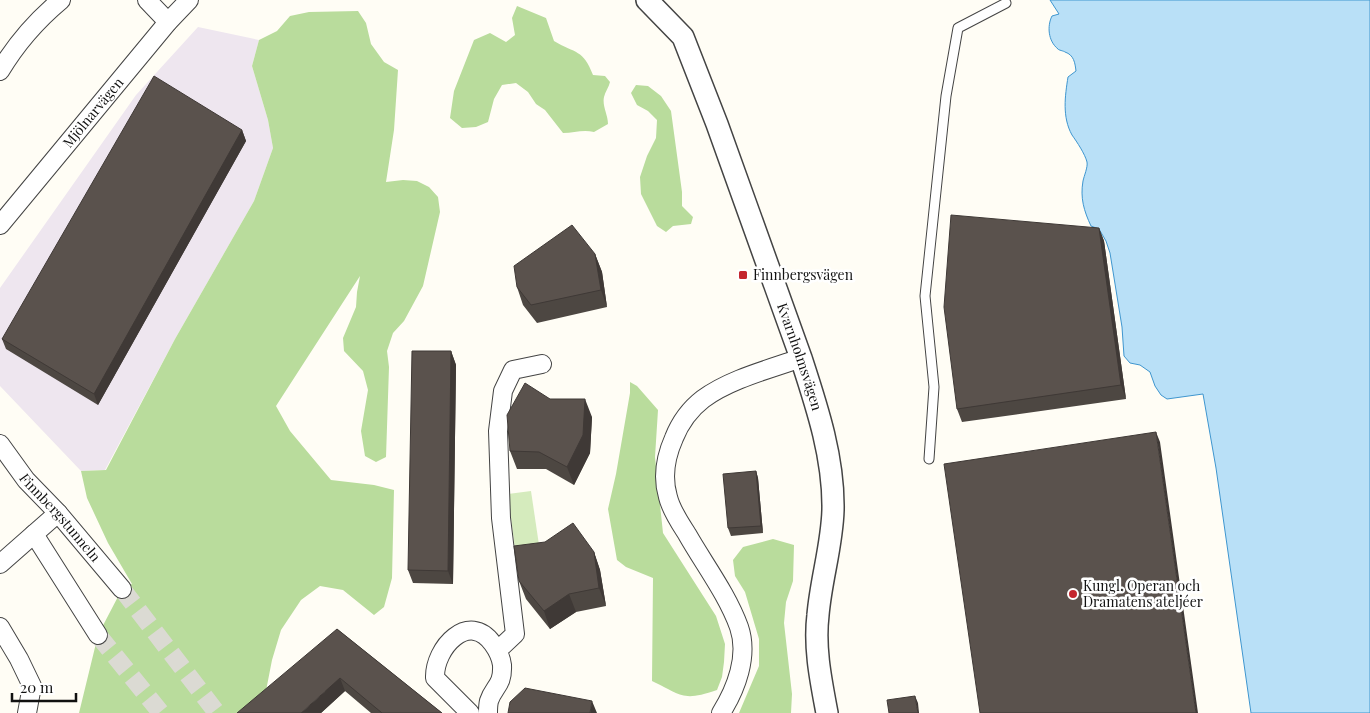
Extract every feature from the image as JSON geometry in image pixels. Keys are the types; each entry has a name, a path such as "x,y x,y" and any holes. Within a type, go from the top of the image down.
{"street":[{"path":"0,71 26,34 44,14 61,0"},
{"path":"147,0 168,22"},
{"name":"Mjölnarvägen","path":"0,224 168,22 189,0"},
{"name":"Kvarnholmsvägen","path":"647,0 683,37 717,124 801,358 814,396 828,450 832,484 832,538 818,616 820,677 827,713"},
{"path":"720,713 730,698 739,677 742,651 739,628 724,597 680,523 668,497 665,475 668,453 676,432 690,411 704,399 722,388 801,358"},
{"path":"498,650 514,634 501,518 498,431 503,391 514,370 542,364"},
{"name":"Finnbergstunneln","path":"0,444 26,480 58,513 122,589"},
{"path":"0,564 58,513"},
{"path":"34,534 98,635"},
{"path":"0,628 19,659 32,686 27,713"},
{"path":"470,713 435,678 434,668 450,639 458,634 472,630 488,635 498,650 501,660 502,677 498,688 489,700 488,713"}],"lane":[{"path":"929,459 934,387 926,296 948,86 958,28 1006,3"}],"shaded area":[{"path":"198,27 259,40 252,66 268,120 273,148 254,201 175,339 105,470 81,471 0,386 0,288 136,95"}],"green space":[{"path":"517,6 546,18 554,41 578,53 586,61 593,75 605,76 610,82 604,100 608,124 594,132 563,133 545,110 536,104 528,92 516,83 502,85 494,99 488,122 476,127 462,128 450,118 454,91 474,40 490,33 506,42 515,35 512,18"},
{"path":"358,11 366,23 371,44 384,62 398,70 394,130 386,182 417,181 429,187 438,197 440,212 423,286 404,321 393,333 387,351 389,367 386,457 376,462 365,456 361,431 368,390 363,371 344,351 343,338 356,307 360,276 276,406 290,431 331,480 374,485 394,490 392,578 384,607 374,615 343,590 320,586 301,600 281,630 272,660 264,701 250,713 79,713 98,635 122,589 132,584 108,543 87,498 81,471 106,470 175,339 254,201 273,148 268,120 252,66 259,40 277,31 290,16 309,12"},
{"path":"636,85 648,86 661,96 671,111 682,192 682,206 693,217 691,224 673,226 666,232 657,226 641,194 640,177 656,138 657,120 648,111 637,105 631,93"},
{"path":"630,382 637,386 658,410 655,457 663,533 716,616 725,644 722,677 717,690 705,694 696,696 683,695 652,681 653,578 626,567 617,560 608,509 616,474 630,393"},
{"path":"531,491 539,545 515,549 508,494"},
{"path":"773,539 794,545 793,581 786,602 784,623 792,694 791,713 739,713 759,666 759,639 745,592 735,576 733,560 743,547"}],"water":[{"path":"1050,0 1370,0 1370,713 1251,713 1216,468 1203,394 1167,399 1161,395 1155,386 1150,372 1140,365 1130,363 1124,356 1122,327 1110,253 1099,229 1091,226 1085,210 1082,199 1082,187 1087,162 1072,135 1067,121 1065,99 1068,77 1076,71 1074,60 1070,55 1058,49 1050,38 1050,20 1052,16 1059,14"}],"building":[{"path":"154,76 242,130 94,394 2,339"},
{"path":"951,215 1099,228 1121,385 957,409 944,307"},
{"path":"572,225 595,254 601,290 531,305 517,287 514,266"},
{"path":"412,351 451,351 448,571 408,570"},
{"path":"525,383 550,399 585,399 583,435 567,467 539,452 510,451 507,415"},
{"name":"Kungl. Operan och Dramatens ateljéer","path":"1156,432 1196,713 980,713 944,464"},
{"path":"756,471 761,526 728,528 723,474"},
{"path":"573,523 594,552 599,588 569,594 544,611 519,581 514,546 545,542"},
{"path":"337,629 442,713 382,713 340,678 301,713 237,713"},
{"path":"525,688 592,701 590,713 508,713 510,702"},
{"path":"915,696 918,713 889,713 887,700"}],"tunnel":[{"path":"122,589 217,713"},
{"path":"98,635 161,713"}],"place":[{"name":"Finnbergsvägen","path":"743,275"},
{"name":"Kungl. Operan och Dramatens ateljéer","path":"1073,594"}]}
